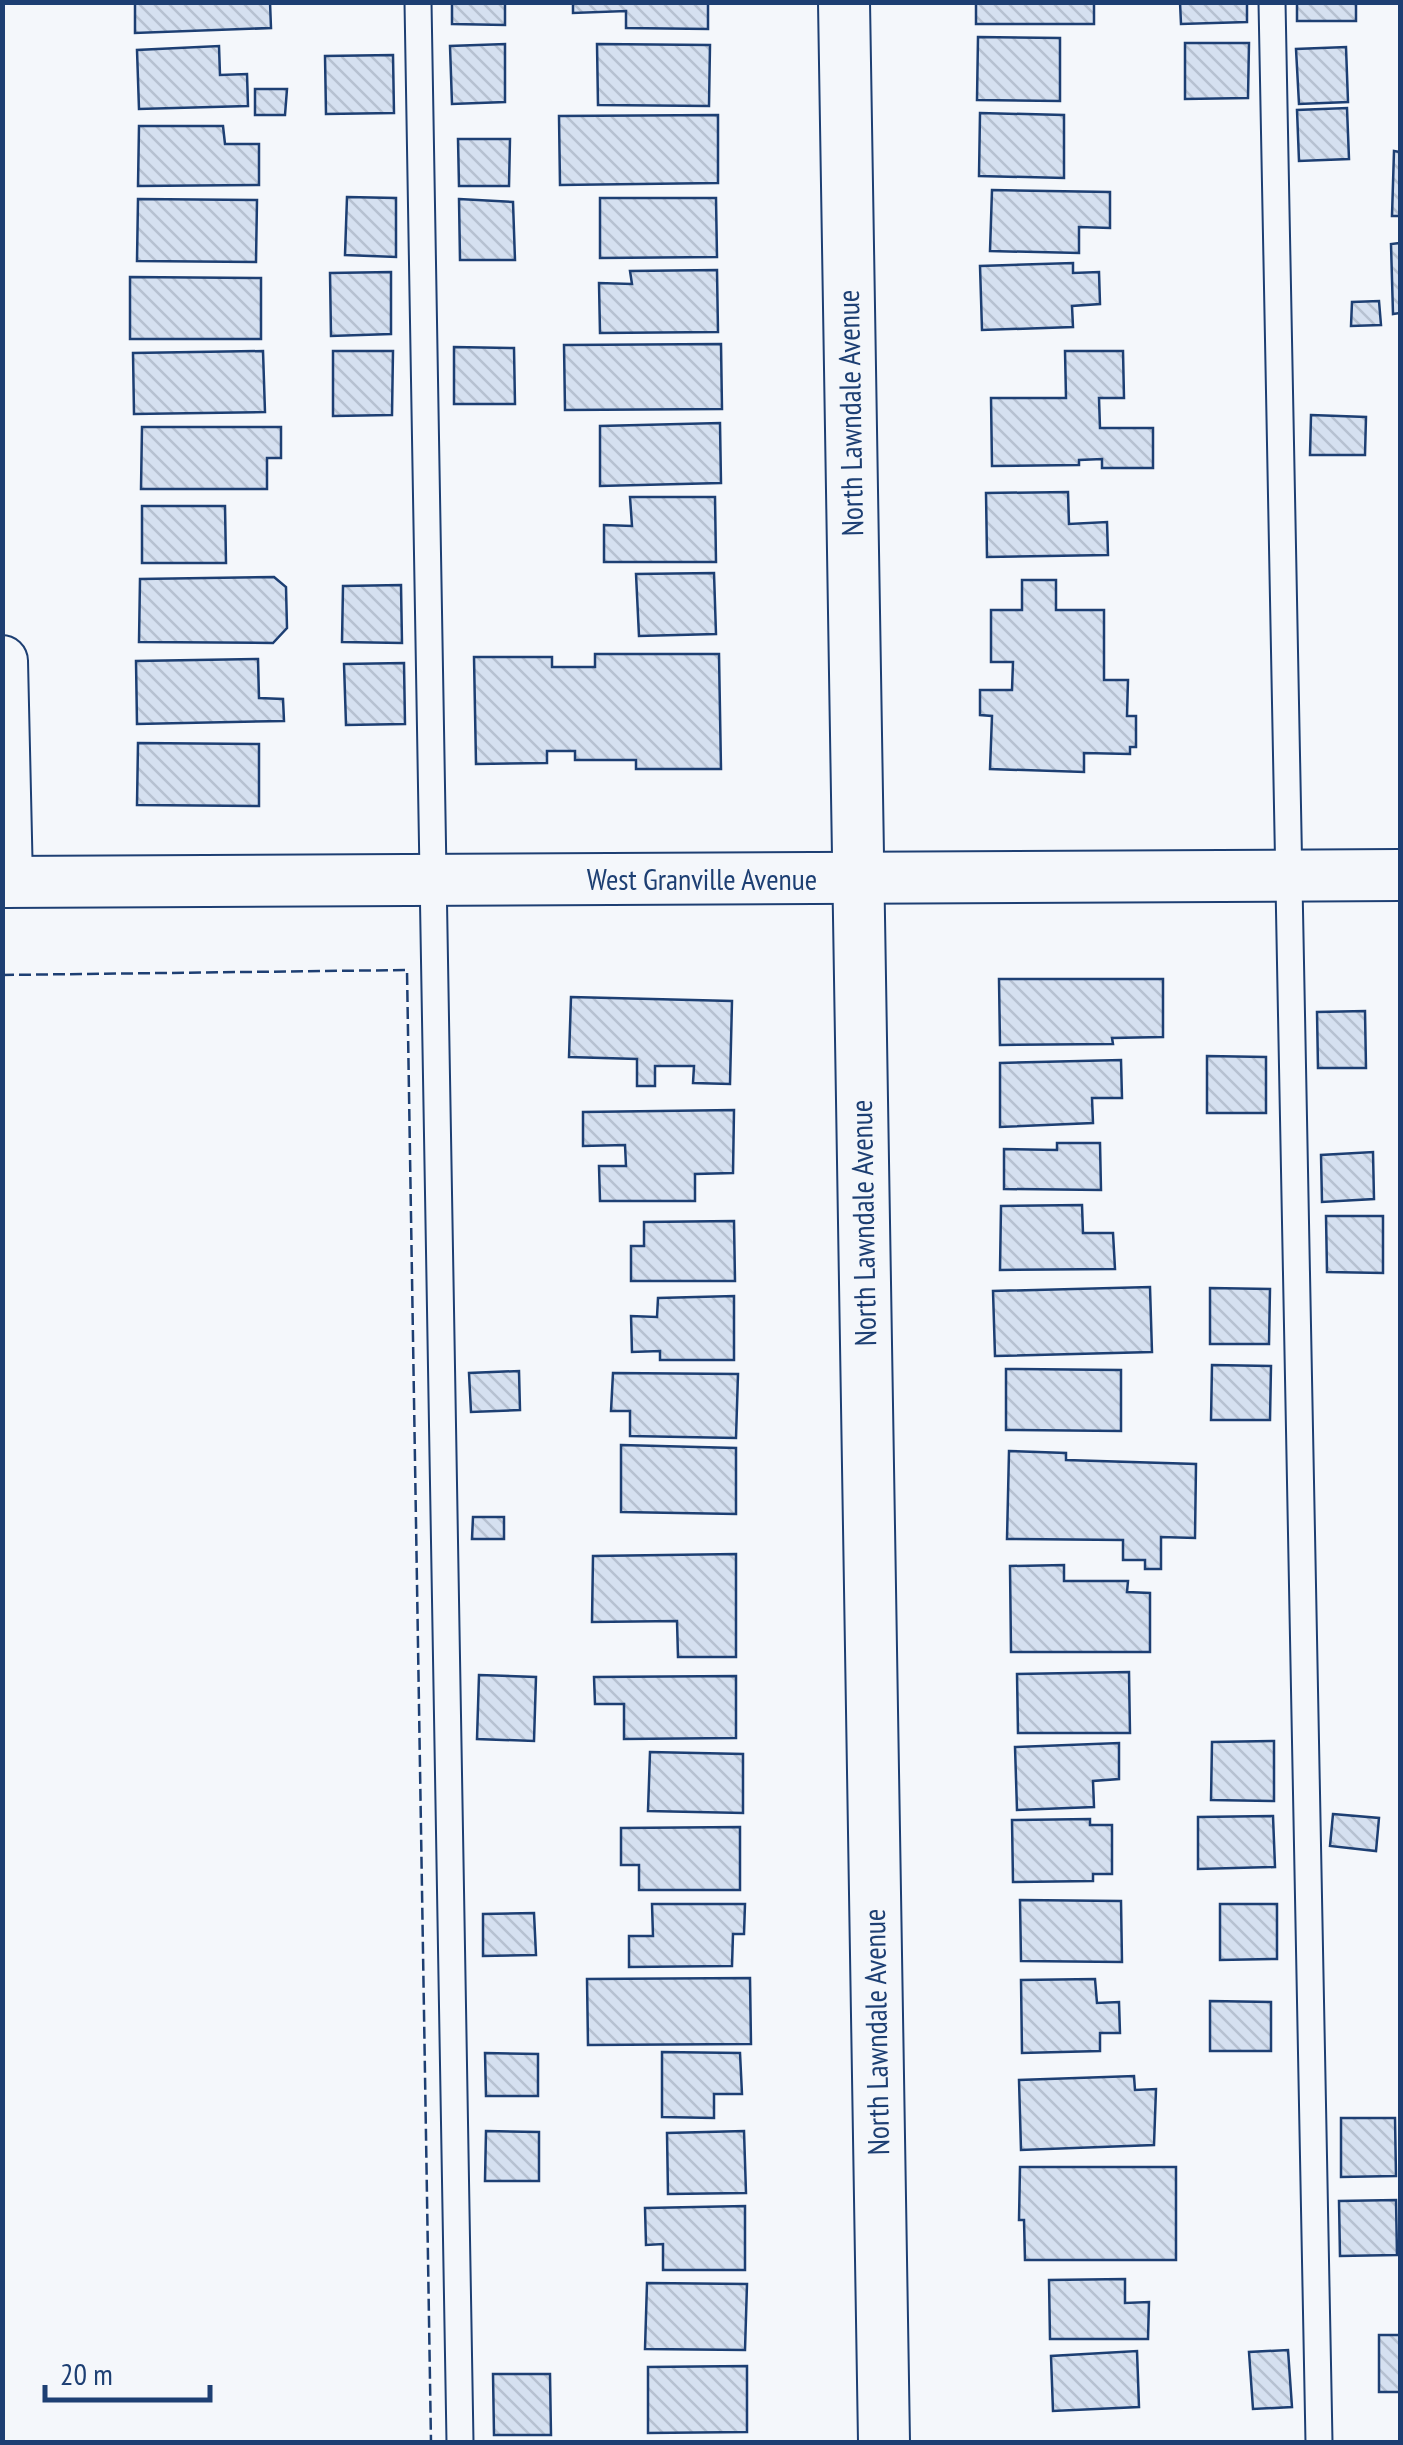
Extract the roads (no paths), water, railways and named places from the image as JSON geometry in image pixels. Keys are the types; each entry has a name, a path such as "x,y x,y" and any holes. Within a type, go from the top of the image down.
{"street":[{"name":"North Lawndale Avenue","path":"844,2 884,2442"},
{"path":"2,661 5,882"},
{"name":"West Granville Avenue","path":"5,882 1400,875"}],"lane":[{"path":"418,2 460,2442"},
{"path":"1272,2 1319,2442"}]}
